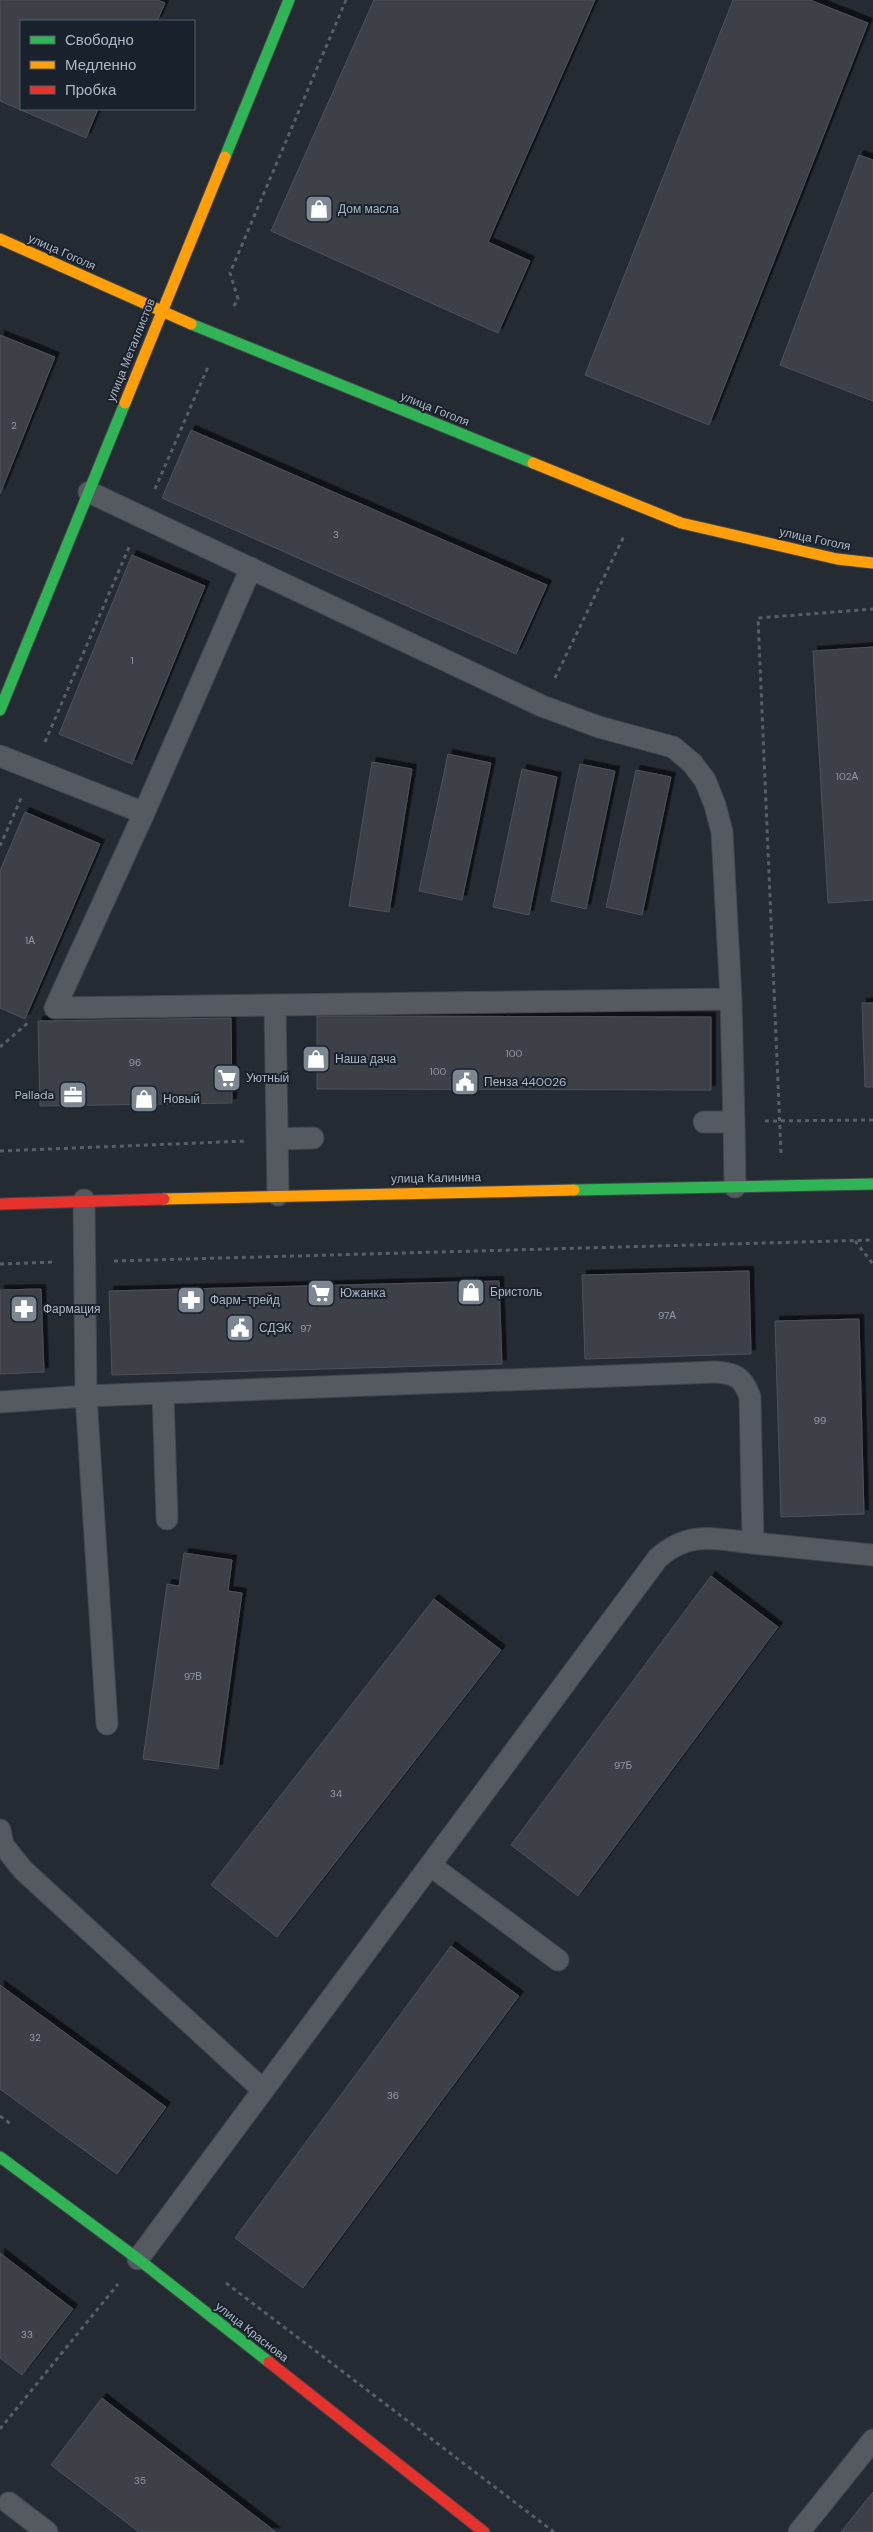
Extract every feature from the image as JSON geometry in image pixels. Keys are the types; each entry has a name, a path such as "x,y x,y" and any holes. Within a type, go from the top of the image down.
{"main road":[{"name":"улица Металлистов","path":"0,710 289,0"},
{"name":"улица Гоголя","path":"0,239 221,337 681,523 837,559 873,563"},
{"name":"улица Калинина","path":"0,1204 278,1195 873,1184"},
{"name":"улица Краснова","path":"0,2157 138,2259 484,2532"}],"lane":[{"path":"89,492 542,706 598,727 673,747 692,762 705,780 715,805 722,832 731,999 735,1187"},
{"path":"251,568 144,813 55,1008 731,999"},
{"path":"0,756 144,813"},
{"path":"275,1005 278,1195"},
{"path":"704,1122 734,1122"},
{"path":"278,1139 313,1138"},
{"path":"84,1200 86,1396 107,1724"},
{"path":"0,1402 86,1396 730,1373 740,1378 750,1397 753,1543"},
{"path":"163,1394 167,1518"},
{"path":"138,2259 658,1558 679,1543 700,1537 873,1555"},
{"path":"0,1830 3,1844 23,1870 264,2090"},
{"path":"430,1865 558,1960"},
{"path":"798,2532 873,2440"},
{"path":"9,2503 47,2532"}],"path":[{"path":"221,337 238,299 230,273 346,0"},
{"path":"542,706 624,536"},
{"path":"782,1186 758,618 873,609"},
{"path":"0,1047 22,1026 55,1008"},
{"path":"734,1122 873,1120"},
{"path":"0,1151 278,1139"},
{"path":"854,1240 873,1264"},
{"path":"0,1264 873,1240"},
{"path":"0,2116 16,2128"},
{"path":"0,2429 138,2259"},
{"path":"222,2279 554,2532"}],"building":[{"path":"0,0 158,0 165,3 157,20 20,20 20,110 0,101"},
{"path":"374,0 595,0 488,242 530,261 498,333 271,231"},
{"path":"733,0 810,0 868,23 709,425 585,375"},
{"path":"21,110 98,110 86,138"},
{"path":"859,155 873,160 873,401 780,365"},
{"path":"0,335 55,357 0,494"},
{"path":"191,430 547,585 516,654 162,498"},
{"path":"132,555 205,586 132,764 59,734"},
{"path":"873,647 873,900 828,903 813,651"},
{"path":"448,754 491,763 462,900 419,891"},
{"path":"372,762 412,769 389,912 349,906"},
{"path":"580,764 615,771 586,909 551,901"},
{"path":"522,769 557,777 529,915 493,907"},
{"path":"636,770 671,777 642,915 606,907"},
{"path":"25,812 100,844 25,1019 0,1008 0,871"},
{"path":"862,1003 873,1003 873,1087 865,1087"},
{"path":"317,1016 711,1017 711,1090 317,1089"},
{"path":"231,1018 232,1103 40,1106 38,1021"},
{"path":"749,1271 751,1354 585,1359 582,1275"},
{"path":"499,1281 502,1364 112,1375 109,1291"},
{"path":"41,1289 44,1372 0,1374 0,1290"},
{"path":"859,1319 864,1514 781,1517 775,1321"},
{"path":"184,1553 232,1560 228,1591 242,1593 218,1769 143,1759 167,1584 179,1586"},
{"path":"711,1576 778,1627 578,1896 511,1845"},
{"path":"434,1599 501,1650 277,1937 211,1885"},
{"path":"451,1946 519,1996 303,2288 235,2238"},
{"path":"0,1985 166,2107 117,2174 0,2089"},
{"path":"0,2253 73,2309 22,2375 0,2358"},
{"path":"102,2398 276,2532 139,2532 51,2465"},
{"path":"873,2492 873,2532 841,2532"}],"traffic: fast":[{"path":"225,157 289,0"},
{"path":"191,324 533,463"},
{"path":"0,710 125,403"},
{"path":"574,1190 873,1184"},
{"path":"0,2157 138,2259 269,2362"}],"traffic: slow":[{"path":"125,403 225,157"},
{"path":"0,239 191,324"},
{"path":"533,463 681,523 837,559 873,563"},
{"path":"164,1199 574,1190"}],"traffic: jam":[{"path":"0,1204 164,1199"},
{"path":"269,2362 484,2532"}],"place":[{"name":"Дом масла","path":"319,209"},
{"name":"Наша дача","path":"316,1059"},
{"name":"Уютный","path":"227,1078"},
{"name":"Пенза 440026","path":"465,1082"},
{"name":"Pallada","path":"73,1095"},
{"name":"Новый","path":"144,1099"},
{"name":"Бристоль","path":"471,1292"},
{"name":"Южанка","path":"321,1293"},
{"name":"Фарм-трейд","path":"191,1300"},
{"name":"Фармация","path":"24,1309"},
{"name":"СДЭК","path":"240,1328"}]}
